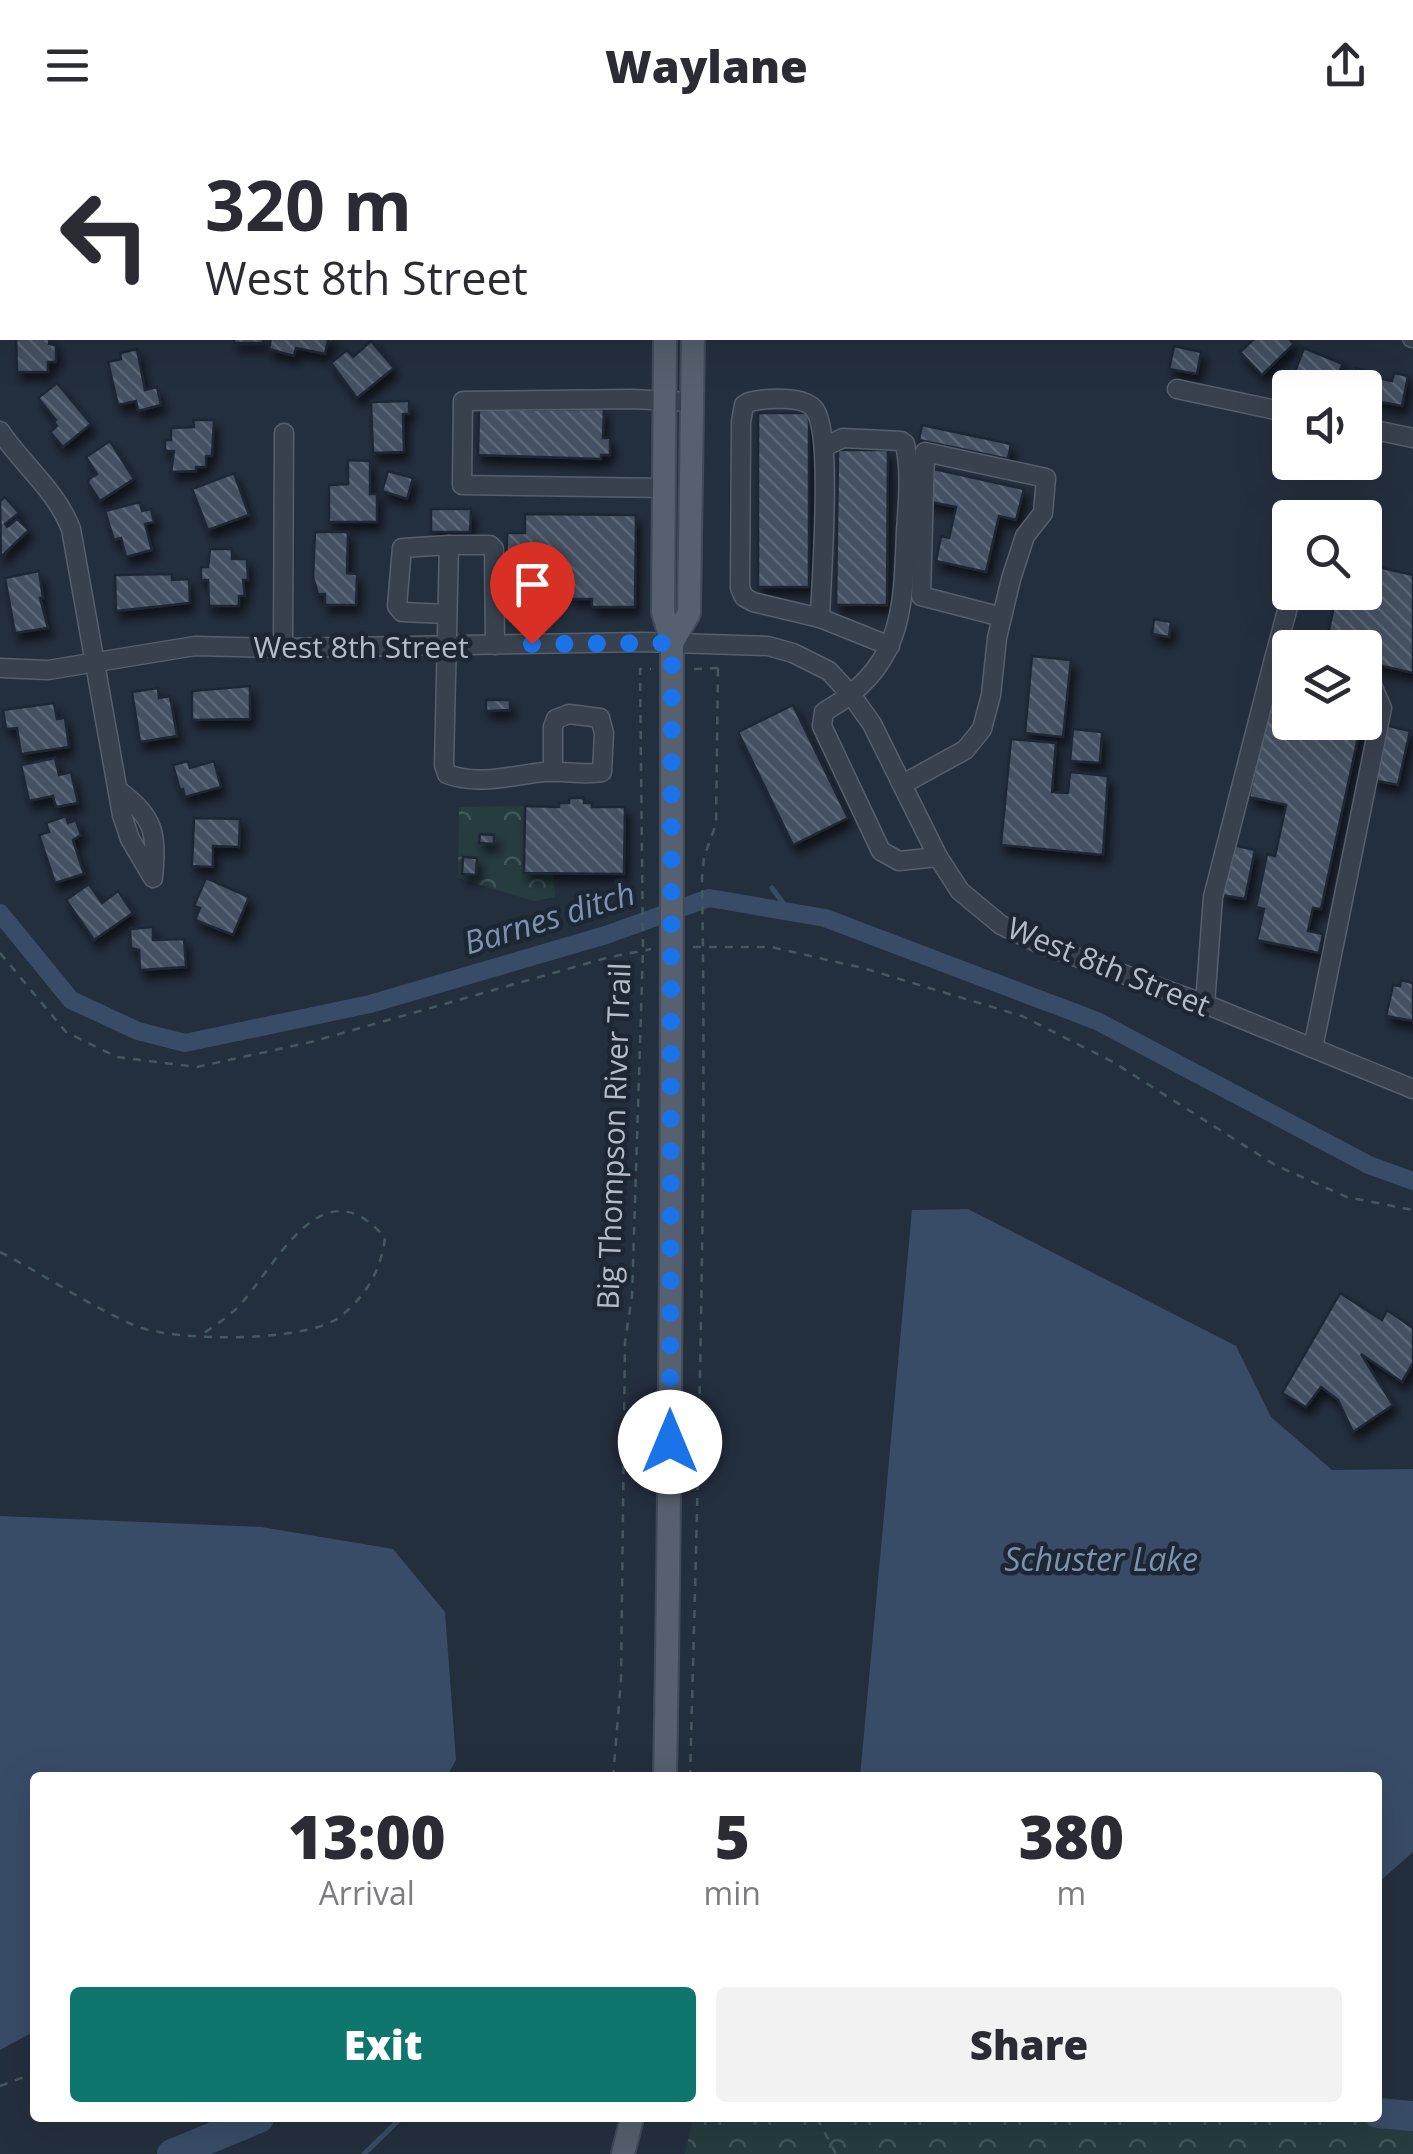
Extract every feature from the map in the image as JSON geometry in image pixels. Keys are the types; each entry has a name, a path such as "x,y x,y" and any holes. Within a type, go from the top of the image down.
{"main road":[{"path":"664,1772 670,1499 672,945 672,643 663,612 666,340"},
{"path":"672,643 690,613 694,340"},
{"path":"623,2154 631,2122"}],"street":[{"path":"1178,390 1272,408"},
{"path":"820,618 824,447 819,417 810,404 756,400 744,406 741,422 740,588 753,602 820,618 890,646"},
{"path":"664,488 462,485 464,401 692,402"},
{"path":"0,431 66,515 118,790"},
{"path":"1382,432 1413,438"},
{"path":"283,648 284,433"},
{"path":"824,447 844,438 905,444 908,490 900,620 882,662 852,696 824,712 822,726 881,851 899,862 938,857"},
{"path":"903,784 965,750 982,729 1002,617 1025,536 1042,513 1046,478 925,452 922,596 1002,617"},
{"path":"448,545 444,765 447,774 470,779 553,772"},
{"path":"446,614 402,612 397,606 399,554 406,546 490,546 494,549 495,645"},
{"name":"West 8th Street","path":"0,668 48,670 194,646 706,643 768,646 793,653 829,671 852,696 872,724 938,857 969,900 1001,925 1038,943 1205,1004 1413,1089"},
{"path":"1205,1004 1213,897 1272,695"},
{"path":"1313,1048 1376,740"}],"path":[{"path":"690,1772 701,1338 702,878 704,857 716,824 718,668 708,656 706,643"},
{"path":"643,884 643,950"},
{"path":"672,945 771,947 863,968 1022,1016 1113,1062 1275,1165 1347,1198 1413,1210"},
{"name":"Big Thompson River Trail","path":"0,954 66,1032 116,1057 197,1067 312,1042 643,950 632,1296 624,1342 621,1680 613,1772"},
{"path":"0,1252 137,1326 167,1334 200,1336 235,1337 308,1331 339,1318 364,1292 382,1264 384,1238 370,1221 346,1211 318,1217 290,1237 236,1310 200,1336"},
{"path":"0,2086 30,2076"},
{"path":"819,2122 836,2154"}],"green space":[{"path":"525,806 524,872 553,873 555,897 534,901 458,878 459,807"},
{"path":"1382,2101 1413,2103 1413,2154 685,2154 692,2122 1382,2122"}],"water":[{"name":"Schuster Lake","path":"968,1209 1236,1346 1271,1417 1332,1470 1413,1469 1413,1852 1382,1879 1382,1772 860,1772 912,1210"},
{"path":"0,1516 261,1527 393,1549 445,1612 456,1760 449,1772 30,1772 30,2034 0,2050"}],"building":[{"path":"16,340 50,340 49,344 56,345 56,362 48,362 48,372 17,372"},
{"path":"234,340 263,340 263,343"},
{"path":"271,340 334,340 328,341 325,354 296,348 294,356 269,349"},
{"path":"1253,340 1290,340 1294,344 1262,375 1240,352"},
{"path":"371,341 394,368 357,398 331,363 347,350 353,357"},
{"path":"1174,346 1201,352 1197,374 1169,369"},
{"path":"1304,348 1343,364 1340,370 1296,370"},
{"path":"137,349 145,390 157,387 161,405 138,411 136,401 118,405 108,362 121,359 120,353"},
{"path":"1394,373 1408,376 1402,406 1382,402 1382,379 1392,381"},
{"path":"57,383 91,424 63,447 50,432 57,426 56,420 38,398"},
{"path":"409,401 409,414 403,414 404,452 373,453 371,402"},
{"path":"604,409 603,438 610,438 610,455 601,455 601,459 478,455 479,410"},
{"path":"758,413 809,413 809,587 758,587"},
{"path":"193,420 214,420 212,456 206,456 206,467 196,467 196,471 171,472 174,451 165,451 165,440 171,440 171,428 194,427"},
{"path":"922,425 1011,444 1008,459 919,440"},
{"path":"110,441 134,479 100,501 88,483 97,474 86,457"},
{"path":"838,450 888,450 887,605 836,605"},
{"path":"348,460 370,461 370,494 377,494 377,522 329,522 329,485 348,484"},
{"path":"934,469 1024,489 1016,520 999,516 986,572 936,561 941,536 949,538 956,507 926,501"},
{"path":"388,471 413,478 407,499 382,491"},
{"path":"234,473 249,515 208,530 192,489"},
{"path":"5,497 19,513 5,524 7,527 17,519 29,530 1,557 0,501"},
{"path":"140,502 142,511 151,509 154,522 145,524 152,550 126,557 121,538 114,540 105,511"},
{"path":"431,509 471,509 470,532 431,532"},
{"path":"525,514 636,515 635,607 592,607 592,599 572,599 572,592 536,592 536,575 506,575 507,533 525,533"},
{"path":"315,532 348,532 347,573 357,574 356,605 325,605 325,594 318,594 313,577"},
{"path":"210,549 232,549 232,559 247,559 248,580 243,580 245,596 239,596 239,606 209,606 208,580 201,580 201,567 208,567"},
{"path":"1382,568 1413,575 1413,673 1382,666 1382,630 1329,630 1333,610 1382,610"},
{"path":"39,571 40,598 48,628 15,633 5,578"},
{"path":"172,574 172,580 189,579 190,603 116,611 115,575"},
{"path":"1154,619 1171,622 1169,637 1152,634"},
{"path":"1032,656 1071,660 1063,737 1025,733"},
{"path":"250,686 250,719 192,720 192,691"},
{"path":"158,688 159,698 170,696 177,736 140,742 132,692"},
{"path":"486,700 510,700 510,710 486,711"},
{"path":"54,703 57,719 65,718 69,747 21,754 17,728 6,729 3,710"},
{"path":"1269,704 1272,740 1358,740 1321,909 1313,908 1308,931 1323,934 1319,953 1257,940 1264,909 1256,907 1267,854 1275,856 1286,805 1249,797"},
{"path":"793,705 848,818 793,845 738,732"},
{"path":"1385,725 1410,731 1398,785 1372,780"},
{"path":"1073,729 1102,732 1100,763 1070,761"},
{"path":"1011,739 1056,743 1052,792 1068,793 1070,772 1108,776 1103,855 1001,845"},
{"path":"55,758 59,775 71,772 78,803 56,807 53,796 29,801 21,765"},
{"path":"188,761 190,768 214,761 221,787 185,797 173,765"},
{"path":"569,798 584,798 584,803 592,803 592,807 625,807 624,874 524,873 525,806 559,807 559,803 569,803"},
{"path":"66,816 68,823 76,820 81,835 73,840 84,874 55,883 39,835 49,832 46,823"},
{"path":"194,818 240,819 239,847 213,846 213,867 192,866"},
{"path":"480,834 494,835 494,844 479,843"},
{"path":"1233,845 1255,850 1245,899 1222,895"},
{"path":"463,857 477,858 476,875 462,874"},
{"path":"206,878 249,897 233,935 195,920 200,908 194,906"},
{"path":"89,884 102,903 118,891 133,913 94,940 66,900"},
{"path":"153,927 153,940 184,939 186,967 140,970 139,950 131,948 130,929"},
{"path":"1401,980 1413,983 1413,1021 1386,1016 1393,985 1400,986"},
{"path":"1340,1293 1382,1320 1387,1310 1413,1328 1413,1363 1402,1382 1361,1354 1393,1405 1353,1432 1338,1400 1321,1387 1306,1407 1282,1393"}],"waterway":[{"path":"772,888 789,911"},
{"name":"Barnes ditch","path":"0,913 71,1000 138,1031 185,1043 370,1004 606,935 709,898 825,918 1097,1021 1369,1165 1413,1181"},
{"path":"1382,2113 1413,2116"},
{"path":"172,2154 249,2122"},
{"path":"364,2154 397,2122"}],"route":[{"path":"532,644 672,643 670,1442"}]}
